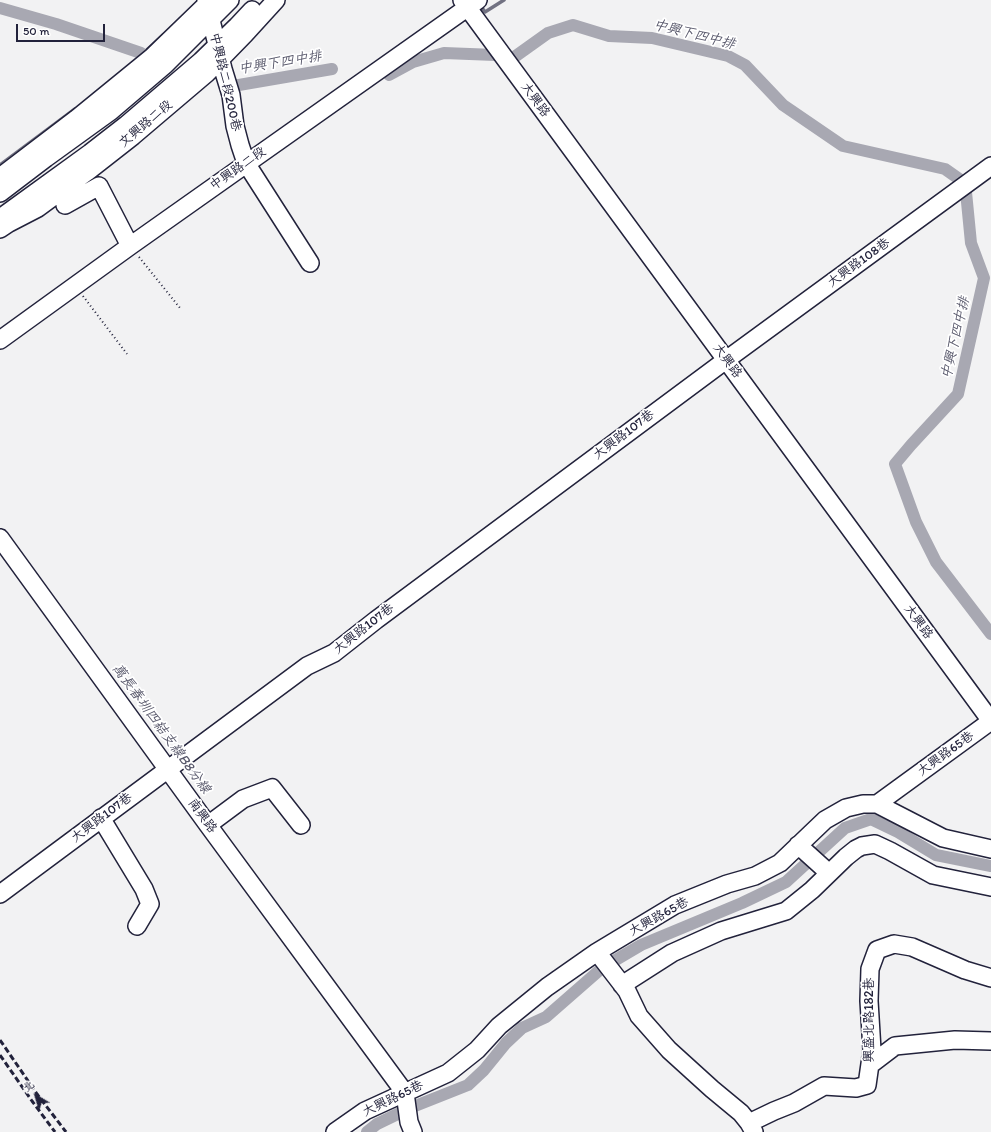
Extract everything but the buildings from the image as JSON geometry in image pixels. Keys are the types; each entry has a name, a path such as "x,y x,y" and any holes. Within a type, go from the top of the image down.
{"street":[{"path":"0,193 111,111 165,65 230,0"},
{"name":"文興路二段","path":"2,225 38,208 87,172 139,131 206,74 237,26 260,0"},
{"name":"文興路二段","path":"2,225 49,184 126,125 201,61 219,52 276,0"},
{"path":"0,178 152,57 208,1"},
{"name":"中興路二段200巷","path":"208,1 211,20 231,95 235,126 246,163 310,263"},
{"name":"中興路二段","path":"0,340 469,2"},
{"name":"大興路","path":"469,2 726,360 991,721"},
{"path":"0,178 46,158"},
{"name":"大興路108巷","path":"726,360 991,166"},
{"path":"65,206 99,186 130,246"},
{"name":"大興路107巷","path":"0,894 306,666 334,653 376,620 726,360"},
{"name":"南興路","path":"0,538 167,769 405,1093"},
{"name":"大興路65巷","path":"335,1132 365,1111 448,1073 477,1050 499,1026 547,987 675,905 727,884 755,876 780,863 825,820 846,808 863,804 876,804 991,721"},
{"path":"208,825 243,799 272,788 301,825"},
{"path":"876,804 943,838 991,848"},
{"path":"101,818 144,889 150,904 137,926"},
{"path":"620,982 672,953 721,931 786,911 812,890 846,857 862,846 875,844 933,875 991,887"},
{"path":"798,845 829,873"},
{"name":"興盛北路182巷","path":"752,1127 774,1111 794,1103 824,1086 856,1088 867,1085 872,1050 869,1001 870,969 877,950 894,944 912,946 965,970 991,978"},
{"path":"599,955 627,991 639,1016 669,1050 741,1113 752,1127"},
{"path":"870,1065 895,1046 954,1040 991,1041"},
{"path":"405,1093 411,1127"}],"path":[{"path":"130,246 180,308"},
{"path":"75,286 127,354"}],"waterway":[{"path":"480,5 485,12 504,0"},
{"name":"中興下四中排","path":"0,8 56,24 141,53"},
{"name":"中興下四中排","path":"513,58 548,33 573,25 609,36 652,38 728,56 745,65 783,105 843,146 945,169 962,181"},
{"path":"137,59 163,35"},
{"name":"中興下四中排","path":"389,75 413,62 444,53 495,55"},
{"name":"中興下四中排","path":"233,86 332,69"},
{"path":"0,165 75,109"},
{"name":"中興下四中排","path":"966,192 971,243 984,278 958,394 895,464 916,522 936,562 991,634"},
{"path":"367,1132 377,1124 410,1108 468,1085 484,1070 506,1043 522,1028 546,1017 602,968 641,945 742,903 786,882 845,828 871,819 898,832 936,855 991,866"}],"railway":[{"path":"0,1040 37,1094 66,1132"},
{"path":"0,1055 55,1132"}],"water label":[{"name":"萬長春圳四結支線B8分線","path":"161,729"}]}
